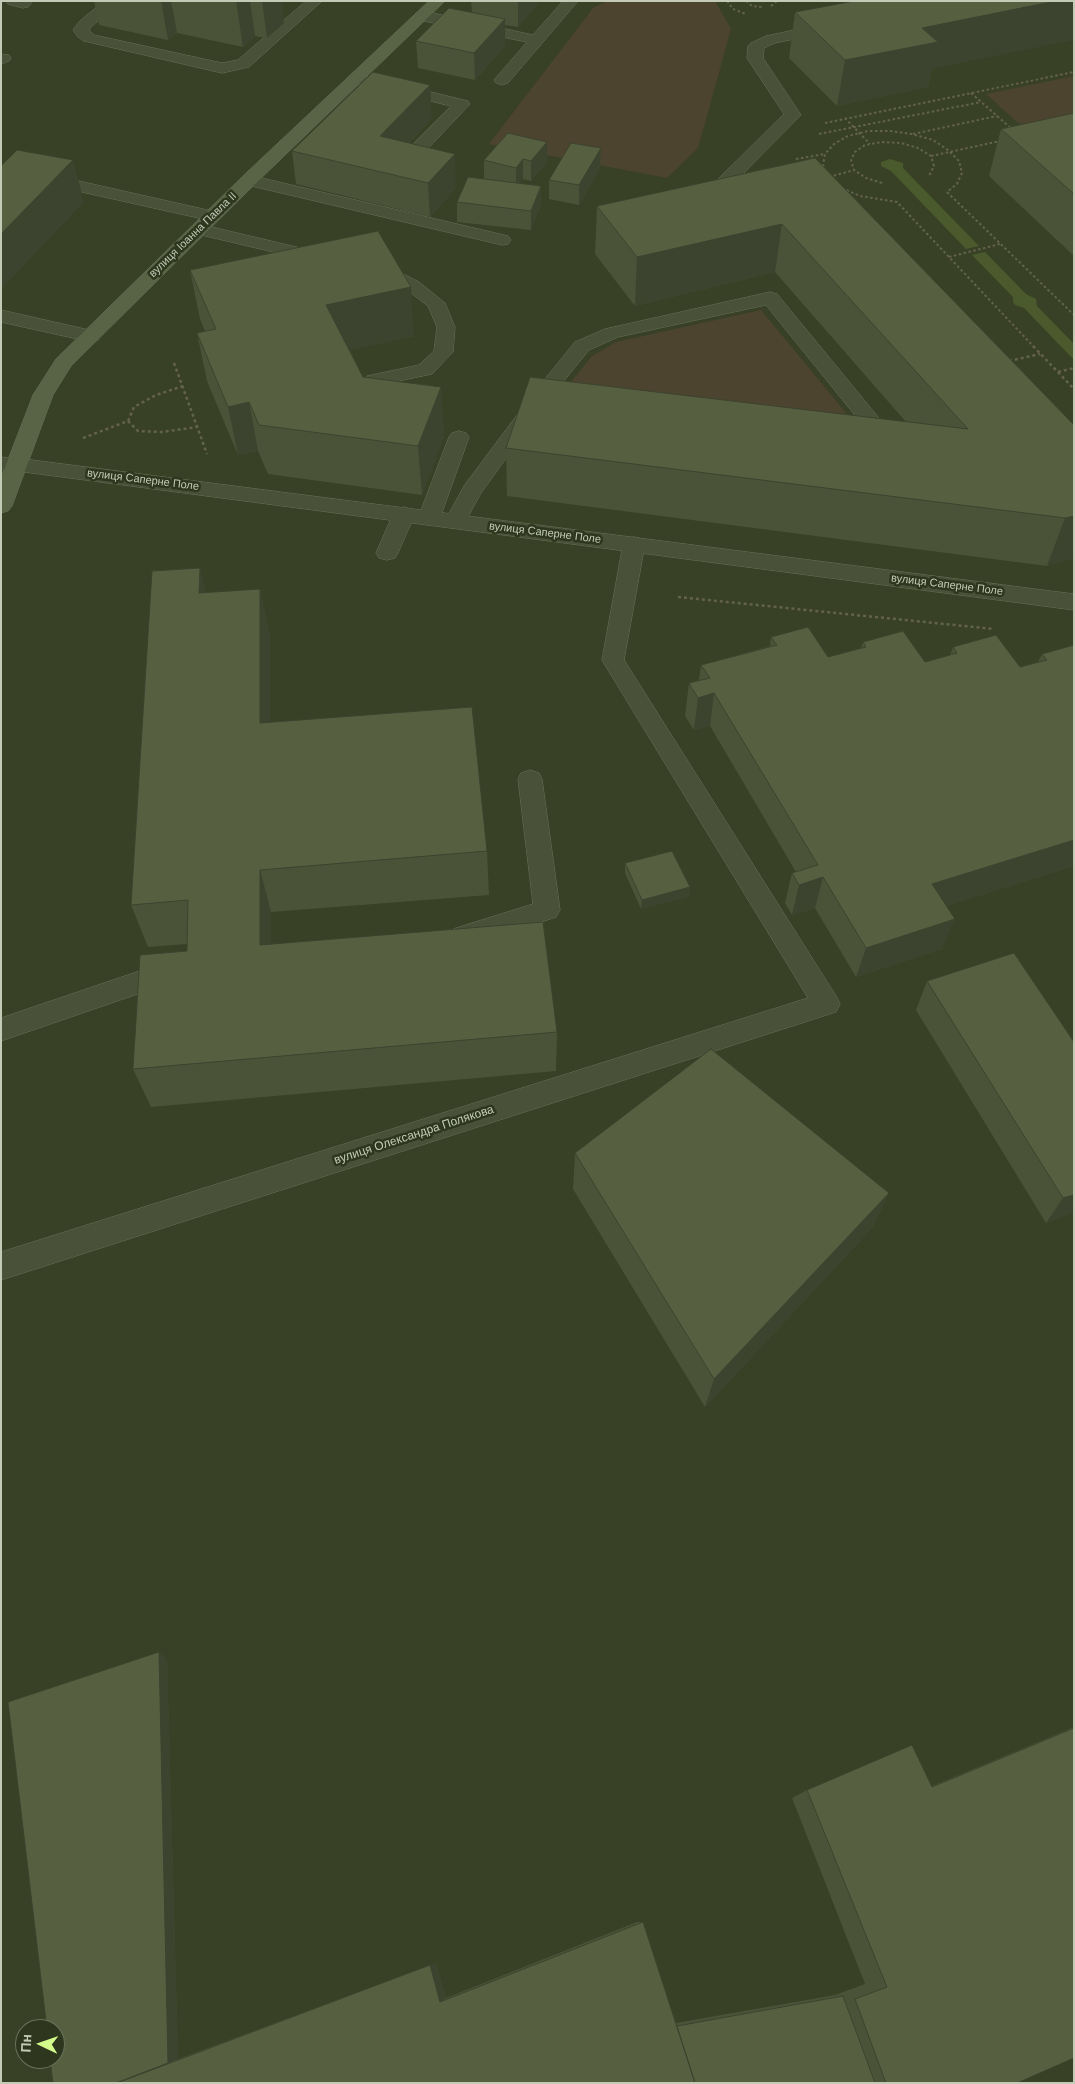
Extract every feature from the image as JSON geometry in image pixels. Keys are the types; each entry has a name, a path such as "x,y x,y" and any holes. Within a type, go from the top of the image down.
{"street":[{"path":"13,1 23,4 26,1"},
{"path":"114,1 85,24 82,30 83,34 89,38 222,68 243,64 315,1"},
{"name":"вулиця Іоанна Павла II","path":"1,506 9,464 43,395 63,363 249,180 438,1"},
{"path":"502,80 571,1"},
{"path":"424,16 537,40"},
{"path":"696,211 792,115 755,58 756,46 771,39 843,25"},
{"path":"356,79 462,104 414,153"},
{"path":"26,174 206,223 341,263"},
{"path":"249,180 502,240"},
{"path":"360,267 389,274 413,286 436,303 446,326 443,352 424,370 374,380"},
{"path":"456,521 471,491 542,395 582,346 612,333 713,303 770,298 876,427 837,423"},
{"path":"1,316 91,336"},
{"path":"542,395 562,397"},
{"path":"429,518 459,437"},
{"name":"вулиця Саперне Поле","path":"9,464 1074,602"},
{"path":"387,553 404,514"},
{"name":"вулиця Олександра Полякова","path":"1,1266 826,1004 614,660 634,544"},
{"path":"440,940 450,939 547,910 530,779"},
{"path":"1,1030 193,964"}],"path":[{"path":"727,1 733,9"},
{"path":"746,1 752,6 760,8 768,7 776,1"},
{"path":"774,133 1074,72"},
{"path":"971,93 1015,132"},
{"path":"760,147 981,102"},
{"path":"912,134 998,116"},
{"path":"845,118 870,144"},
{"path":"835,182 829,177 823,165 825,154 834,144 848,136 860,133 890,131 912,134 933,140 959,161 962,173 957,184 947,192 1074,315"},
{"path":"931,156 1003,140"},
{"path":"882,183 866,178 854,170 851,160 855,152 870,144 882,142 901,143 918,148 931,156 934,166 930,176"},
{"path":"829,177 854,170"},
{"path":"842,188 860,196 882,202 897,202 1074,389"},
{"path":"948,257 1000,244"},
{"path":"1002,363 1040,354"},
{"path":"174,363 207,454"},
{"path":"1058,372 1074,368"},
{"path":"78,440 128,421 134,407 156,395 183,386"},
{"path":"128,421 138,431 162,432 197,427"},
{"path":"678,597 995,629"}],"shaded area":[{"path":"608,1 715,1 731,29 698,148 667,178 489,144 594,7"},
{"path":"1074,76 1074,119 1025,129 986,94"},
{"path":"890,159 903,163 903,168 979,246 966,249 891,171 881,166 881,162"},
{"path":"985,252 1026,294 1036,299 1037,306 1074,344 1074,360 1024,308 1015,305 1013,297 972,255"},
{"path":"761,310 847,414 566,388 592,356 616,342"}],"building":[{"path":"854,1 1056,1 922,28 938,42 845,60 795,12"},
{"path":"449,8 505,19 474,53 416,41"},
{"path":"373,72 430,85 380,136 455,154 428,183 292,151"},
{"path":"1074,113 1074,194 1001,129"},
{"path":"508,133 547,142 531,161 523,159 516,168 484,160"},
{"path":"571,143 601,148 579,185 549,180"},
{"path":"17,150 73,160 1,234 1,166"},
{"path":"815,158 1074,425 1074,516 1065,518 506,448 530,377 968,429 782,224 637,257 597,206"},
{"path":"468,177 541,186 531,211 457,202"},
{"path":"378,231 411,287 326,305 363,377 441,387 418,446 259,425 249,402 228,407 197,333 216,329 190,270"},
{"path":"200,568 199,593 260,589 260,723 472,707 487,851 260,870 260,945 543,922 557,1032 133,1069 140,955 187,951 188,900 131,905 152,571"},
{"path":"808,627 828,657 866,647 863,642 903,631 925,662 957,653 953,647 996,635 1020,667 1047,660 1042,654 1074,645 1074,840 932,884 955,919 866,948 823,877 799,885 792,873 818,865 714,693 698,698 689,683 710,678 701,665 777,645 771,637"},
{"path":"672,851 690,887 642,900 625,863"},
{"path":"1014,953 1074,1042 1074,1195 1063,1198 927,981"},
{"path":"711,1049 889,1193 714,1379 575,1153"},
{"path":"159,1652 168,2063 116,2083 53,2083 51,2069 65,2069 65,2019 46,2019 8,1702"},
{"path":"1074,1728 1074,2058 1017,2083 886,2083 855,1999 887,1987 807,1790 912,1745 932,1787"},
{"path":"643,1922 695,2083 117,2083 430,1965 440,2002"},
{"path":"843,1996 875,2083 695,2083 677,2026"}]}
